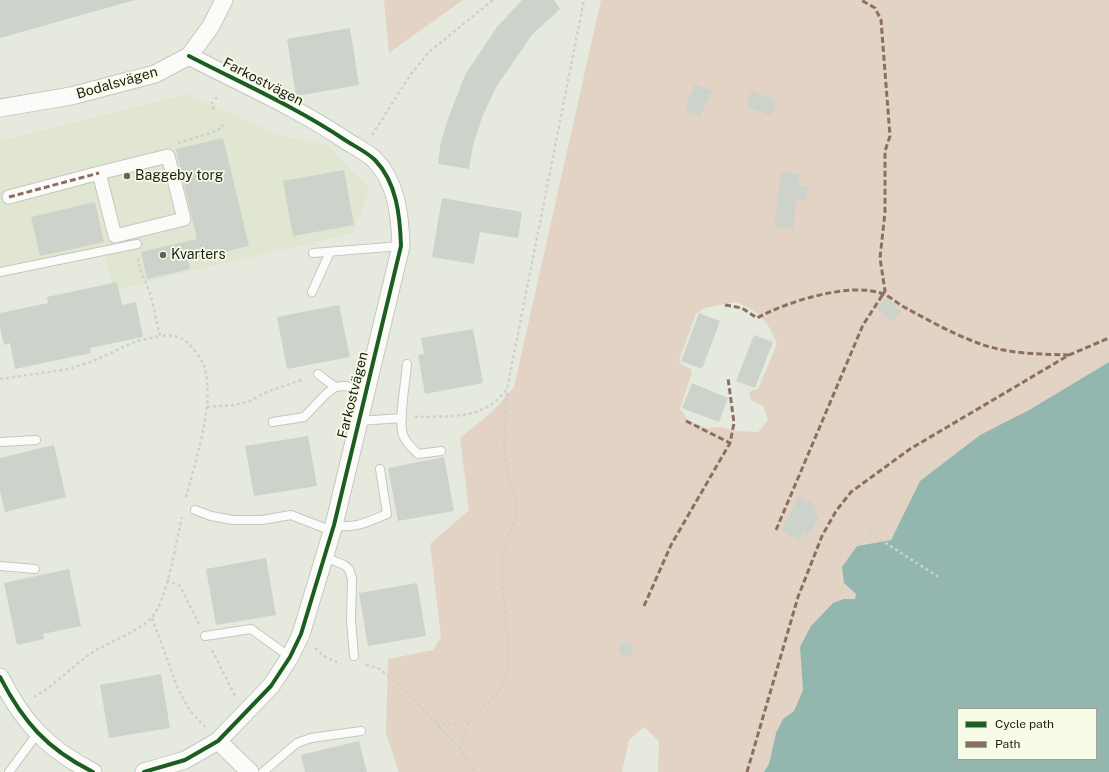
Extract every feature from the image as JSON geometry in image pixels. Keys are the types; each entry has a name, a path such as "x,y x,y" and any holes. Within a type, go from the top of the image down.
{"street":[{"name":"Bodalsvägen","path":"0,108 71,96 142,79 154,74 189,56 211,26 224,0"},
{"name":"Farkostvägen","path":"144,772 185,760 218,741 271,686 290,657 301,634 333,528 365,389 385,318 401,246 400,219 395,195 385,174 375,160 326,127 189,56"},
{"path":"8,197 100,173 168,156 184,219 115,236 100,173"},
{"path":"2,687 37,734 74,762 93,772"},
{"path":"218,741 250,772"}],"lane":[{"path":"0,272 137,244"},
{"path":"313,253 401,246"},
{"path":"312,292 330,252"},
{"path":"407,364 402,433 408,443 418,454 441,451"},
{"path":"318,374 335,387"},
{"path":"273,422 304,417 326,394 335,387 344,386 365,389"},
{"path":"358,421 402,418"},
{"path":"0,442 36,440"},
{"path":"195,510 211,516 233,520 262,520 291,515 333,528 358,526 387,514 380,469"},
{"path":"325,557 344,565 349,569 352,579 351,620 354,656"},
{"path":"0,566 35,569"},
{"path":"205,636 251,630 290,657"},
{"path":"263,772 298,743 311,738 361,731"},
{"path":"9,772 37,734"}],"path":[{"path":"376,130 411,74 429,52 494,0"},
{"path":"459,748 469,722 497,693 505,677 509,661 502,556 514,523 516,512 515,498 507,470 504,448 507,389 584,0"},
{"path":"214,109 211,104 218,96"},
{"path":"168,156 172,144 211,133 223,127 221,123"},
{"path":"137,244 140,268 151,296 160,336"},
{"path":"0,379 69,369 94,362 137,341 171,334 180,337 192,346 202,363 207,384 207,407 184,505"},
{"path":"207,407 234,405 250,401 269,391 318,374"},
{"path":"402,418 463,414 478,411 490,406 507,389"},
{"path":"16,707 37,695 97,649 135,630 152,618 159,607 183,513"},
{"path":"870,533 940,578"},
{"path":"152,618 178,690 190,711 218,741"},
{"path":"301,634 324,656 343,664"},
{"path":"362,665 380,669 409,694 436,725 459,748 475,772"},
{"path":"436,725 469,722"}],"shaded area":[{"path":"384,0 463,0 389,53"},
{"path":"601,0 1109,0 1109,362 1029,410 980,435 920,481 891,540 856,546 844,583 856,594 855,600 844,599 803,671 803,690 794,711 783,719 776,733 769,764 764,772 658,772 659,741 644,727 629,740 622,772 399,772 386,734 388,659 433,650 441,637 430,544 469,510 460,438 492,412 514,387","holes":["736,302 750,309 761,317 770,329 777,344 758,389 752,390 749,394 751,400 763,406 768,420 758,432 737,431 720,427 707,428 689,421 680,409 692,373 690,368 682,365 679,361 696,314 704,308"]},
{"path":"186,94 278,135 327,145 370,189 353,233 113,290 104,247 0,267 0,141"}],"water":[{"path":"1109,362 1109,772 764,772 769,764 776,733 783,719 794,711 803,690 800,647 811,626 833,603 844,599 855,599 856,594 844,583 842,567 857,546 891,540 920,481 980,435 1029,410"}],"building":[{"path":"0,0 135,0 0,38"},
{"path":"522,0 554,0 560,9 532,35 496,87 483,115 473,145 469,169 438,164 441,141 465,75 497,27"},
{"path":"350,28 359,85 296,96 287,39"},
{"path":"695,84 712,91 700,116 684,109"},
{"path":"752,91 776,101 771,116 746,106"},
{"path":"223,138 249,246 188,260 190,269 147,279 141,252 197,239 176,149"},
{"path":"344,170 354,225 293,236 283,181"},
{"path":"781,172 800,174 798,186 808,187 806,200 797,199 793,229 774,226"},
{"path":"442,198 522,212 518,238 480,232 474,264 432,257"},
{"path":"95,202 104,242 40,256 31,217"},
{"path":"117,282 122,305 136,302 143,337 90,348 91,353 15,369 10,343 4,345 0,327 0,313 48,303 47,297"},
{"path":"886,298 901,311 892,322 877,308"},
{"path":"339,305 350,357 287,369 277,317"},
{"path":"699,313 720,321 702,369 681,361"},
{"path":"473,329 483,383 425,394 418,355 424,354 421,338"},
{"path":"754,335 773,342 755,388 736,381"},
{"path":"692,383 728,398 719,422 682,408"},
{"path":"308,436 317,486 254,496 245,446"},
{"path":"54,445 66,497 5,512 0,491 0,458"},
{"path":"444,457 454,511 398,521 388,468"},
{"path":"799,496 817,506 813,513 819,517 809,535 803,532 799,540 781,530"},
{"path":"266,558 276,615 216,625 206,569"},
{"path":"69,569 81,626 43,634 44,639 17,645 4,583"},
{"path":"417,583 426,636 368,646 359,593"},
{"path":"626,642 631,644 633,649 631,654 626,656 621,654 619,649 621,644"},
{"path":"161,674 170,728 109,738 100,685"},
{"path":"359,741 367,772 305,772 301,755"}],"marked path":[{"path":"776,530 863,325 885,291 880,258 885,212 885,151 890,136 881,20 875,8 861,0"},
{"path":"9,197 99,173"},
{"path":"725,305 742,308 757,318 801,300 819,295 854,290 870,291 886,295 904,307 941,326 989,347 1023,353 1069,355"},
{"path":"747,772 798,597 822,536 836,511 851,492 910,449 1069,355 1109,338"},
{"path":"644,606 671,545 730,443 734,423 728,378"},
{"path":"686,421 730,443"}],"cycle path":[{"path":"144,772 185,760 218,741 271,686 290,657 301,634 334,525 401,246 400,223 393,189 382,169 372,157 307,117 189,56"},
{"path":"0,677 18,708 38,733 62,754 93,772"}],"place":[{"name":"Baggeby torg","path":"127,176"},
{"name":"Kvarters","path":"163,255"}]}
